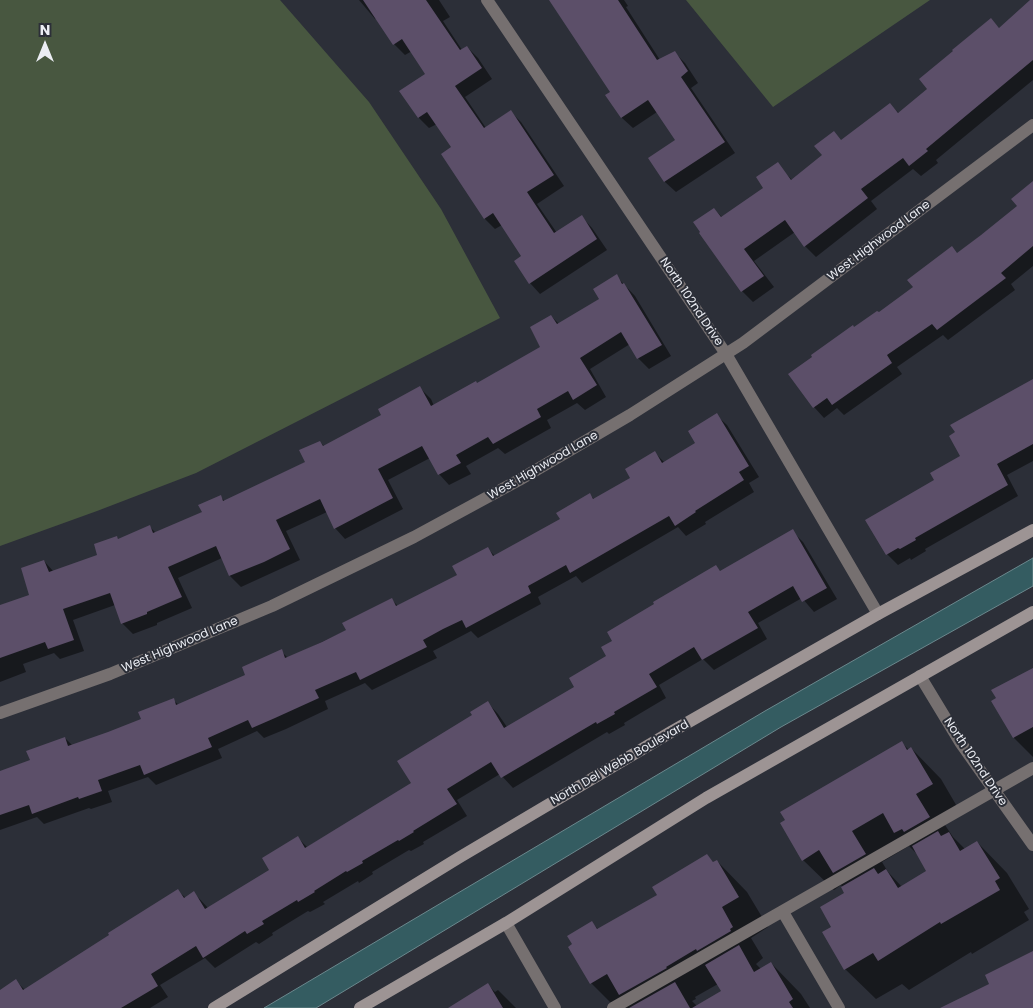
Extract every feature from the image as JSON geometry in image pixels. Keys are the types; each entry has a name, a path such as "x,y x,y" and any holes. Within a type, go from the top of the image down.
{"street":[{"name":"North 102nd Drive","path":"487,0 726,354 878,614"},
{"name":"West Highwood Lane","path":"0,714 153,656 272,606 414,537 519,480 630,415 726,354 1033,125"},
{"name":"North Del Webb Boulevard","path":"214,1008 468,852 671,732 878,614 1033,530"},
{"path":"360,1008 506,923 706,798 1033,612"},
{"name":"North 102nd Drive","path":"920,676 960,742 1033,845"},
{"path":"614,1008 1033,768"},
{"path":"782,912 839,1008"},
{"path":"506,923 555,1008"}],"shaded area":[{"path":"0,0 280,0 369,102 441,209 500,318 196,473 0,546"},
{"path":"686,0 930,0 773,107"},
{"path":"1033,558 1033,586 781,727 316,1008 264,1008 765,711"}],"building":[{"path":"363,0 426,0 460,50 467,46 482,68 455,86 484,128 511,110 554,175 527,192 554,233 582,215 597,239 529,284 514,261 521,256 493,213 484,219 441,154 451,147 427,112 418,118 399,91 425,74 402,39 393,45"},
{"path":"549,0 618,0 657,60 675,51 688,71 681,77 725,142 664,182 648,158 675,140 648,100 621,118 605,95 610,92"},
{"path":"1030,0 1033,0 1033,60 926,149 928,151 909,166 903,158 861,189 868,198 804,247 785,220 744,249 764,276 741,292 693,222 714,208 721,217 763,188 756,177 778,162 791,180 822,155 814,146 834,131 841,140 890,103 898,113 927,89 919,79 952,50 991,18 999,28"},
{"path":"1033,181 1033,246 1001,273 1006,278 937,330 932,324 887,355 892,363 832,405 827,398 813,408 788,374 853,325 854,327 877,311 879,312 913,287 907,280 952,246 957,253 981,235 1017,206 1011,199"},
{"path":"617,274 662,345 637,359 621,332 580,358 597,385 573,400 568,391 537,409 541,417 493,444 488,437 456,455 461,463 438,475 422,446 378,469 393,498 334,529 320,499 276,520 290,549 264,562 229,576 216,546 168,567 182,597 121,624 110,593 63,609 74,640 48,649 45,642 0,658 0,605 29,595 21,568 44,560 49,572 97,555 94,544 117,536 118,539 150,525 153,533 202,512 198,505 221,495 223,501 305,462 299,450 320,441 323,446 381,415 378,409 420,386 431,406 476,381 477,383 540,347 530,327 551,315 557,324 599,299 593,289"},
{"path":"1033,379 1033,444 997,464 1008,485 915,538 916,540 886,555 865,520 934,480 930,473 960,456 949,436 955,432 950,425"},
{"path":"717,413 749,466 739,472 744,480 675,526 669,516 570,573 566,565 528,586 531,593 466,628 462,620 423,640 427,647 360,680 356,672 315,690 319,698 275,718 252,728 248,720 208,738 212,747 144,775 140,765 98,780 102,791 79,799 78,797 32,814 29,805 0,815 0,771 30,760 26,751 65,737 68,746 108,732 141,719 138,712 174,698 176,705 245,675 242,667 282,649 285,658 322,642 346,630 342,623 392,598 396,606 457,575 452,566 488,547 493,556 560,519 556,513 590,493 593,499 630,478 625,469 655,451 662,463 695,443 688,431"},
{"path":"793,529 827,588 802,602 793,586 748,612 758,628 702,660 694,647 649,674 657,687 614,712 615,714 597,724 596,722 501,778 491,762 447,789 457,804 399,841 362,861 363,863 346,871 315,892 298,902 297,900 262,921 264,924 247,934 245,931 203,958 196,946 151,974 158,986 121,1008 0,1008 0,990 16,979 23,990 178,889 184,898 194,891 205,909 269,870 262,858 298,836 305,848 411,783 397,761 472,715 470,712 488,701 504,728 574,687 569,678 606,656 601,647 612,641 607,632 716,565 720,571"},
{"path":"1033,668 1033,727 1013,738 991,701 996,698 991,690"},
{"path":"902,741 907,750 911,747 933,784 916,794 930,817 904,832 902,829 894,833 883,813 852,831 866,854 833,873 819,850 802,861 780,823 785,820 780,812"},
{"path":"938,831 941,836 949,832 960,851 977,841 1000,878 995,881 1000,890 941,924 940,922 878,961 873,953 844,970 822,932 831,927 820,907 844,893 841,887 874,868 878,874 886,869 898,888 926,871 912,846"},
{"path":"707,854 713,862 717,860 739,897 722,907 733,927 730,929 731,931 697,951 696,949 619,995 607,974 590,984 568,947 572,944 567,936 592,921 597,929 657,895 652,887"},
{"path":"739,945 754,972 771,962 793,999 789,1002 793,1008 692,1008 721,991 705,965"},
{"path":"1033,951 1033,1008 940,1008 989,984 985,975"},
{"path":"675,982 690,1008 629,1008"},
{"path":"488,983 503,1008 448,1008"}]}
